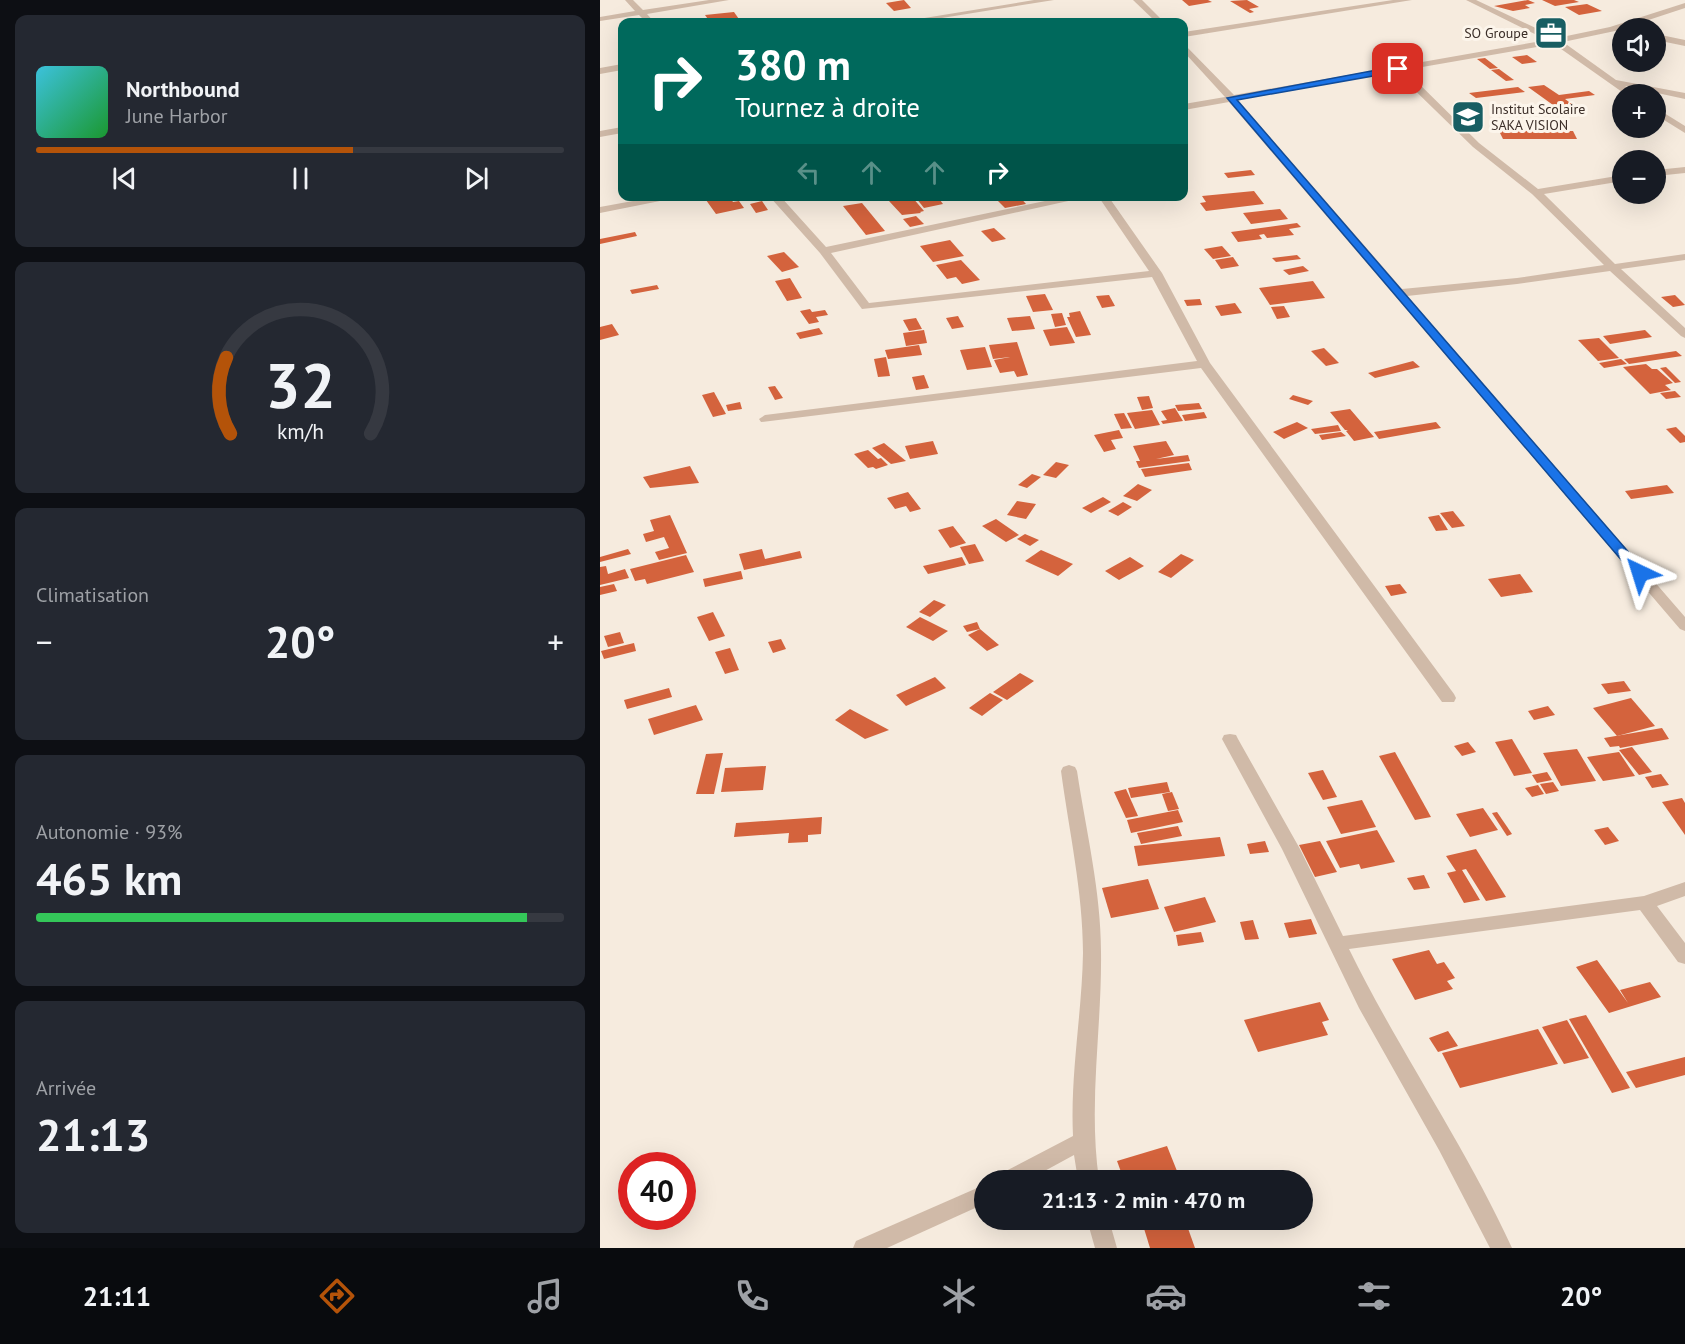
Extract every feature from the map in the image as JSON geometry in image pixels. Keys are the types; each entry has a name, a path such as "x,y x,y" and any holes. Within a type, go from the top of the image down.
{"street":[{"path":"629,0 646,18"},
{"path":"600,19 725,0"},
{"path":"931,18 1050,0"},
{"path":"1137,0 1156,18"},
{"path":"1188,34 1408,0"},
{"path":"1470,0 1556,41 1615,84"},
{"path":"1645,18 1685,5"},
{"path":"1188,106 1612,29"},
{"path":"1666,39 1685,43"},
{"path":"1188,50 1685,626"},
{"path":"600,71 618,68"},
{"path":"1398,69 1476,145 1536,192 1614,269 1685,334"},
{"path":"1609,80 1685,96"},
{"path":"1666,118 1685,130"},
{"path":"600,134 618,131"},
{"path":"1666,172 1685,170"},
{"path":"1536,192 1612,180"},
{"path":"600,210 651,201"},
{"path":"779,201 824,251 866,307 1156,273"},
{"path":"824,251 1062,201"},
{"path":"1106,201 1156,273 1204,364 1448,698"},
{"path":"1399,293 1614,269 1685,257"},
{"path":"765,419 1204,364"},
{"path":"1230,739 1291,849 1366,1004 1446,1144 1501,1248"},
{"path":"1069,771 1090,922 1092,954 1082,1141 1086,1170"},
{"path":"1337,944 1645,903 1685,889"},
{"path":"1645,903 1685,957"},
{"path":"1028,1170 1082,1141"},
{"path":"864,1248 974,1198"},
{"path":"1101,1230 1106,1248"}],"building":[{"path":"904,0 911,8 894,11 886,3"},
{"path":"1182,0 1208,0 1212,2 1189,6"},
{"path":"1247,0 1259,7 1249,9 1254,12 1250,13 1230,1"},
{"path":"1528,0 1535,3 1525,5 1530,8 1513,11 1494,6"},
{"path":"1542,0 1574,0 1579,2 1555,6"},
{"path":"1587,4 1602,11 1579,15 1565,7"},
{"path":"734,12 738,18 707,18 705,15"},
{"path":"1527,55 1537,62 1522,64 1512,57"},
{"path":"1485,58 1498,68 1490,69 1477,59"},
{"path":"1499,69 1514,80 1506,81 1491,70"},
{"path":"1544,85 1559,95 1589,91 1595,95 1565,99 1577,108 1560,110 1528,87"},
{"path":"1518,87 1525,92 1476,98 1469,93"},
{"path":"1499,131 1573,131 1577,139 1503,139"},
{"path":"1251,170 1255,175 1228,178 1224,173"},
{"path":"1254,191 1264,204 1206,211 1200,203 1206,202 1202,196"},
{"path":"707,201 739,201 744,208 716,214"},
{"path":"762,201 768,210 756,213 750,204"},
{"path":"889,201 915,201 924,211 921,213 902,215"},
{"path":"918,201 941,201 943,204 924,208"},
{"path":"998,201 1023,201 1026,204 1005,208"},
{"path":"862,203 885,231 866,235 843,206"},
{"path":"1280,209 1288,219 1251,224 1243,213"},
{"path":"916,216 924,224 910,227 903,219"},
{"path":"1297,223 1301,227 1289,229 1294,235 1267,238 1264,234 1259,235 1262,239 1238,242 1231,232"},
{"path":"994,228 1006,239 992,242 981,231"},
{"path":"635,232 637,236 600,244 600,239"},
{"path":"950,240 964,256 933,262 920,246"},
{"path":"1222,246 1231,256 1213,259 1204,249"},
{"path":"784,252 799,267 782,272 767,256"},
{"path":"1297,255 1301,259 1276,262 1272,258"},
{"path":"1233,257 1239,266 1221,269 1215,260"},
{"path":"961,260 980,280 962,284 956,277 947,279 936,265"},
{"path":"1303,266 1309,271 1289,275 1283,270"},
{"path":"790,278 802,298 787,301 775,281"},
{"path":"1313,281 1325,298 1270,305 1259,288"},
{"path":"657,285 659,289 632,294 630,290"},
{"path":"1045,294 1053,310 1033,312 1026,296"},
{"path":"1109,295 1115,306 1102,308 1096,296"},
{"path":"1675,295 1685,305 1673,307 1661,297"},
{"path":"1200,299 1202,305 1187,306 1184,300"},
{"path":"1235,303 1242,313 1221,316 1215,306"},
{"path":"1284,306 1290,317 1277,319 1271,307"},
{"path":"810,309 812,312 825,310 828,315 816,317 819,322 809,324 800,311"},
{"path":"1080,311 1091,335 1076,337 1067,317 1070,317 1069,313"},
{"path":"1062,313 1066,325 1055,327 1051,314"},
{"path":"958,316 964,327 952,329 946,318"},
{"path":"1030,316 1035,329 1012,331 1007,318"},
{"path":"916,318 922,329 909,331 903,320"},
{"path":"612,324 619,335 600,340 600,327"},
{"path":"1067,327 1075,343 1050,346 1043,330"},
{"path":"819,328 823,334 800,339 796,333"},
{"path":"924,330 927,343 906,346 903,333"},
{"path":"1645,330 1652,337 1610,344 1603,336"},
{"path":"1599,338 1619,358 1598,361 1578,340"},
{"path":"1017,342 1028,375 1017,377 1014,371 1000,373 994,360 1010,357 993,359 989,345"},
{"path":"919,345 922,355 888,359 885,350"},
{"path":"985,347 992,367 967,370 960,350"},
{"path":"1324,348 1339,363 1326,366 1311,351"},
{"path":"1676,351 1682,356 1629,364 1624,359"},
{"path":"886,357 890,376 878,377 874,359"},
{"path":"1621,359 1627,364 1604,368 1599,363"},
{"path":"1413,361 1420,367 1375,378 1368,373"},
{"path":"1646,364 1652,369 1657,369 1673,383 1665,385 1671,390 1650,394 1623,367"},
{"path":"1666,367 1681,382 1675,383 1660,368"},
{"path":"924,375 929,388 916,390 912,377"},
{"path":"775,386 783,398 775,400 768,387"},
{"path":"1675,391 1681,397 1666,399 1660,393"},
{"path":"714,392 726,414 713,417 702,395"},
{"path":"1293,395 1313,401 1308,405 1289,399"},
{"path":"1149,396 1153,408 1142,410 1137,397"},
{"path":"740,402 742,409 728,411 726,405"},
{"path":"1199,403 1202,409 1178,411 1175,405"},
{"path":"1175,408 1183,421 1163,424 1161,421 1167,420 1161,411"},
{"path":"1350,409 1374,437 1354,441 1346,431 1348,430 1345,430 1330,412"},
{"path":"1152,410 1160,425 1135,429 1127,413"},
{"path":"1204,412 1207,418 1185,421 1182,415"},
{"path":"1124,413 1132,428 1121,429 1114,414"},
{"path":"1297,422 1308,428 1284,439 1273,432"},
{"path":"1436,422 1441,428 1379,439 1374,432"},
{"path":"1338,425 1341,431 1315,434 1311,429"},
{"path":"1676,427 1685,436 1685,442 1680,443 1666,429"},
{"path":"1119,430 1123,438 1111,440 1116,449 1104,452 1094,435"},
{"path":"1341,432 1346,436 1322,440 1319,435"},
{"path":"933,441 938,454 910,459 905,446"},
{"path":"1166,441 1174,455 1156,459 1188,455 1190,461 1139,468 1136,461 1140,461 1133,446"},
{"path":"884,443 906,461 891,464 872,448"},
{"path":"868,450 888,465 876,469 868,468 854,454"},
{"path":"1056,462 1069,465 1056,478 1043,475"},
{"path":"1189,463 1192,470 1145,477 1141,469"},
{"path":"690,466 699,483 650,488 643,477"},
{"path":"1032,474 1041,477 1027,488 1018,485"},
{"path":"1138,484 1152,490 1137,501 1123,496"},
{"path":"1667,485 1674,493 1631,499 1625,491"},
{"path":"908,492 921,509 910,512 906,506 895,509 887,498"},
{"path":"1103,497 1111,502 1091,513 1082,508"},
{"path":"1017,501 1036,504 1026,519 1007,515"},
{"path":"1123,502 1132,507 1118,516 1108,511"},
{"path":"1453,511 1465,526 1452,528 1440,513"},
{"path":"670,515 687,553 659,560 655,552 669,548 664,537 646,542 643,534 654,531 650,520"},
{"path":"1439,515 1448,530 1436,531 1428,517"},
{"path":"996,519 1019,535 1006,542 982,526"},
{"path":"953,526 966,543 950,548 938,530"},
{"path":"1025,534 1039,540 1030,546 1017,539"},
{"path":"975,544 984,561 969,564 960,547"},
{"path":"628,549 631,554 600,562 600,557"},
{"path":"762,549 765,559 800,551 802,558 744,570 739,554"},
{"path":"1041,550 1073,564 1058,576 1025,561"},
{"path":"1181,554 1194,560 1171,578 1158,572"},
{"path":"686,555 694,572 647,584 645,579 635,581 630,569"},
{"path":"962,557 966,565 928,574 923,566"},
{"path":"1130,557 1144,566 1119,580 1105,571"},
{"path":"606,566 608,574 625,569 629,578 600,585 600,567"},
{"path":"741,571 743,579 705,587 703,579"},
{"path":"1520,574 1533,592 1501,597 1488,579"},
{"path":"614,584 617,591 600,595 600,587"},
{"path":"1400,584 1407,593 1391,596 1385,586"},
{"path":"934,600 946,605 930,617 919,612"},
{"path":"713,612 725,636 709,641 697,617"},
{"path":"920,617 948,631 933,641 906,627"},
{"path":"977,622 980,629 967,632 963,626"},
{"path":"980,629 999,645 987,651 968,635"},
{"path":"620,632 624,643 608,647 604,636"},
{"path":"781,639 786,649 773,653 768,642"},
{"path":"634,643 636,651 604,659 601,651"},
{"path":"730,648 739,670 725,674 715,652"},
{"path":"1020,673 1034,681 1007,700 993,692"},
{"path":"935,677 946,688 906,706 896,695"},
{"path":"1624,681 1631,691 1608,694 1601,684"},
{"path":"669,688 672,697 627,709 624,700"},
{"path":"990,693 1003,700 982,716 969,708"},
{"path":"1631,698 1655,726 1617,736 1593,708"},
{"path":"696,705 703,720 654,735 648,719"},
{"path":"1548,706 1555,715 1534,720 1528,711"},
{"path":"850,709 889,730 865,739 835,720"},
{"path":"1662,728 1669,739 1620,748 1619,746 1610,747 1604,738"},
{"path":"1512,739 1532,773 1514,776 1495,742"},
{"path":"1468,742 1476,752 1462,756 1454,746"},
{"path":"1632,747 1652,772 1639,775 1619,750"},
{"path":"1577,749 1596,781 1561,786 1543,753"},
{"path":"1395,752 1431,817 1415,820 1379,756"},
{"path":"1619,752 1635,776 1603,781 1587,757"},
{"path":"723,753 714,794 696,794 706,754"},
{"path":"766,766 763,790 721,792 725,768"},
{"path":"1323,770 1337,797 1323,800 1308,773"},
{"path":"1547,772 1552,780 1537,783 1532,775"},
{"path":"1661,774 1669,785 1652,788 1645,777"},
{"path":"1167,782 1170,792 1131,798 1128,788"},
{"path":"1553,782 1559,791 1546,794 1540,784"},
{"path":"1538,785 1544,794 1532,797 1525,788"},
{"path":"1126,789 1138,816 1126,818 1114,792"},
{"path":"1172,792 1179,809 1168,811 1162,794"},
{"path":"1682,798 1685,803 1685,835 1662,802"},
{"path":"1362,800 1376,827 1341,834 1327,807"},
{"path":"1483,808 1498,830 1470,837 1456,814"},
{"path":"1178,810 1183,822 1131,833 1127,820"},
{"path":"1497,812 1512,834 1507,836 1492,813"},
{"path":"822,817 821,834 808,835 808,842 788,843 789,833 734,837 736,823"},
{"path":"1178,826 1182,836 1141,844 1137,833"},
{"path":"1608,827 1619,841 1605,845 1594,830"},
{"path":"1377,830 1395,862 1361,869 1359,864 1340,868 1326,841"},
{"path":"1220,837 1225,856 1138,866 1134,846"},
{"path":"1265,841 1269,852 1250,854 1247,844"},
{"path":"1320,841 1337,872 1315,877 1299,845"},
{"path":"1476,849 1506,897 1486,901 1466,869 1462,870 1480,900 1464,903 1447,873 1456,871 1446,856"},
{"path":"1424,875 1430,888 1414,890 1407,878"},
{"path":"1148,879 1159,909 1111,918 1102,888"},
{"path":"1205,897 1216,922 1174,932 1164,907"},
{"path":"1311,919 1317,934 1289,938 1284,923"},
{"path":"1253,920 1259,939 1245,940 1240,922"},
{"path":"1201,932 1204,942 1178,946 1176,935"},
{"path":"1429,950 1437,964 1444,962 1455,978 1447,981 1453,989 1415,1000 1392,959"},
{"path":"1597,960 1628,1003 1620,990 1650,982 1661,997 1609,1013 1576,967"},
{"path":"1320,1002 1329,1020 1322,1022 1328,1035 1258,1052 1244,1020"},
{"path":"1586,1015 1630,1088 1612,1093 1569,1019"},
{"path":"1567,1020 1589,1058 1564,1064 1542,1027"},
{"path":"1538,1029 1558,1064 1460,1088 1442,1053"},
{"path":"1448,1031 1458,1046 1438,1052 1429,1038"},
{"path":"1685,1057 1685,1075 1636,1088 1626,1072"},
{"path":"1167,1146 1177,1170 1120,1170 1117,1161"},
{"path":"1144,1230 1189,1230 1195,1248 1150,1248"}],"place":[{"name":"SO Groupe","path":"1551,33"},
{"name":"Institut Scolaire SAKA VISION","path":"1468,117"}],"route":[{"path":"1398,69 1231,98 1640,573"}]}
